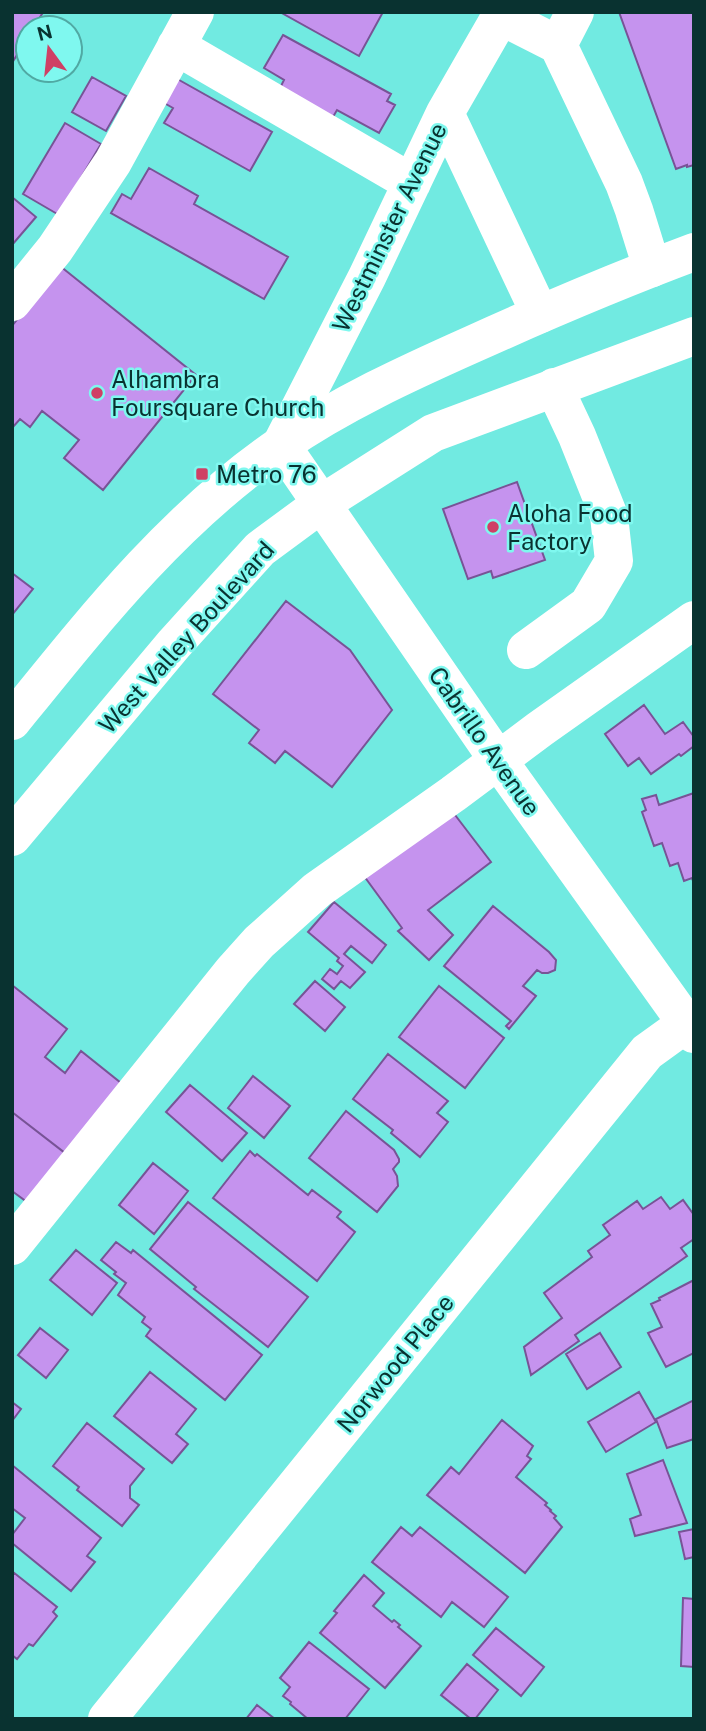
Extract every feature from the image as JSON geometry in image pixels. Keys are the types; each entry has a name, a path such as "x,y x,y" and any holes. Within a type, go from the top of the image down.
{"street":[{"path":"12,302 55,249 113,162 195,12"},
{"path":"502,14 567,29 634,210 652,268"},
{"name":"Westminster Avenue","path":"281,445 367,277 445,113 502,14"},
{"path":"176,46 412,183"},
{"path":"445,113 540,314"},
{"path":"12,721 86,630 145,564 211,500 281,445 323,418 432,362 540,314 694,253"},
{"name":"West Valley Boulevard","path":"12,837 174,644 260,549 321,504 433,433 694,336"},
{"path":"526,650 588,605 614,561 609,516 554,387"},
{"name":"Cabrillo Avenue","path":"281,445 498,760 691,1025"},
{"path":"12,1246 259,942 317,890 694,620"},
{"name":"Norwood Place","path":"107,1719 647,1052 691,1025"}],"building":[{"path":"12,12 39,12 42,14 14,14 12,63"},
{"path":"280,12 383,12 359,56"},
{"path":"619,12 694,12 694,165 676,169"},
{"path":"283,35 391,94 387,101 395,105 379,133 337,110 333,117 280,88 284,80 264,68"},
{"path":"172,76 272,132 250,171 164,123 173,108 159,100"},
{"path":"92,77 126,96 106,131 72,112"},
{"path":"65,123 101,144 59,215 23,194"},
{"path":"149,168 198,196 194,204 288,257 264,299 111,213 122,194 131,199"},
{"path":"12,197 36,217 12,245"},
{"name":"Alhambra Foursquare Church","path":"60,266 196,375 103,490 64,458 79,440 42,411 30,427 20,419 12,428 12,326"},
{"path":"517,482 545,560 493,578 491,571 468,579 443,509"},
{"path":"12,573 33,589 12,615"},
{"path":"286,601 350,650 392,710 332,787 285,751 275,763 249,743 259,730 213,694"},
{"path":"644,705 665,734 683,722 694,737 694,746 651,774 639,758 628,766 605,734"},
{"path":"694,793 694,884 692,878 684,881 678,863 670,866 662,843 654,846 642,812 646,810 642,799 656,795 659,805"},
{"path":"452,811 491,862 428,910 453,935 429,960 398,931 402,928 364,876"},
{"path":"334,902 386,945 372,963 351,946 344,954 365,972 350,988 341,981 334,989 322,979 330,969 337,974 343,966 337,961 339,958 308,932"},
{"path":"493,906 556,960 555,970 542,973 537,970 523,986 536,996 509,1029 506,1026 511,1021 444,966"},
{"path":"315,981 345,1007 325,1031 294,1004"},
{"path":"12,985 67,1029 45,1057 65,1073 81,1051 121,1083 65,1153 12,1112"},
{"path":"439,986 504,1038 465,1088 399,1037"},
{"path":"388,1054 448,1101 437,1113 448,1122 420,1157 391,1133 393,1130 353,1099"},
{"path":"253,1076 290,1106 264,1138 228,1108"},
{"path":"190,1085 247,1133 222,1161 166,1112"},
{"path":"346,1111 394,1150 399,1159 393,1169 398,1186 377,1212 309,1158"},
{"path":"12,1112 65,1153 27,1202 12,1191"},
{"path":"250,1151 308,1195 312,1190 341,1212 337,1217 355,1232 317,1281 213,1198"},
{"path":"153,1163 188,1191 154,1234 119,1205"},
{"path":"661,1197 670,1209 683,1200 694,1215 694,1239 681,1248 687,1256 575,1335 579,1341 531,1375 524,1347 562,1318 544,1293 592,1257 588,1251 610,1235 603,1225 637,1201 643,1209"},
{"path":"188,1202 308,1297 268,1347 194,1289 196,1287 150,1249"},
{"path":"116,1242 131,1253 133,1250 262,1355 225,1400 146,1336 151,1329 142,1322 145,1317 118,1295 126,1283 101,1260"},
{"path":"76,1250 117,1283 92,1315 50,1280"},
{"path":"694,1280 694,1353 666,1367 648,1333 662,1327 651,1304"},
{"path":"40,1328 68,1350 46,1378 18,1355"},
{"path":"600,1333 621,1367 587,1389 566,1354"},
{"path":"150,1372 196,1409 176,1434 188,1444 172,1463 114,1416"},
{"path":"639,1392 656,1422 606,1452 588,1422"},
{"path":"694,1400 694,1439 667,1448 656,1419"},
{"path":"12,1402 21,1409 12,1421"},
{"path":"502,1420 533,1446 527,1456 531,1459 516,1477 547,1503 545,1505 562,1527 525,1573 427,1495 451,1467 459,1474"},
{"path":"87,1423 144,1469 130,1486 130,1498 139,1505 122,1526 77,1490 79,1487 53,1466"},
{"path":"663,1460 687,1523 635,1536 630,1519 641,1515 627,1474"},
{"path":"12,1465 101,1538 87,1556 95,1562 71,1591 12,1543 12,1535 25,1518 12,1508"},
{"path":"401,1527 412,1536 420,1527 508,1597 484,1627 452,1602 441,1617 372,1562"},
{"path":"694,1529 694,1557 685,1559 679,1532"},
{"path":"13,1572 57,1607 53,1612 57,1616 33,1646 29,1644 17,1659 12,1655"},
{"path":"364,1575 384,1593 373,1606 392,1622 394,1620 400,1625 398,1627 421,1646 385,1688 320,1633 337,1613 334,1611"},
{"path":"683,1598 694,1599 694,1667 681,1666"},
{"path":"496,1628 544,1667 521,1696 473,1655"},
{"path":"309,1642 369,1689 345,1719 308,1719 283,1696 290,1687 280,1678"},
{"path":"467,1664 498,1690 475,1719 471,1719 441,1695"},
{"path":"257,1705 275,1719 246,1719"}],"place":[{"name":"Alhambra Foursquare Church","path":"97,393"},
{"name":"Metro 76","path":"202,474"},
{"name":"Aloha Food Factory","path":"493,527"}]}
